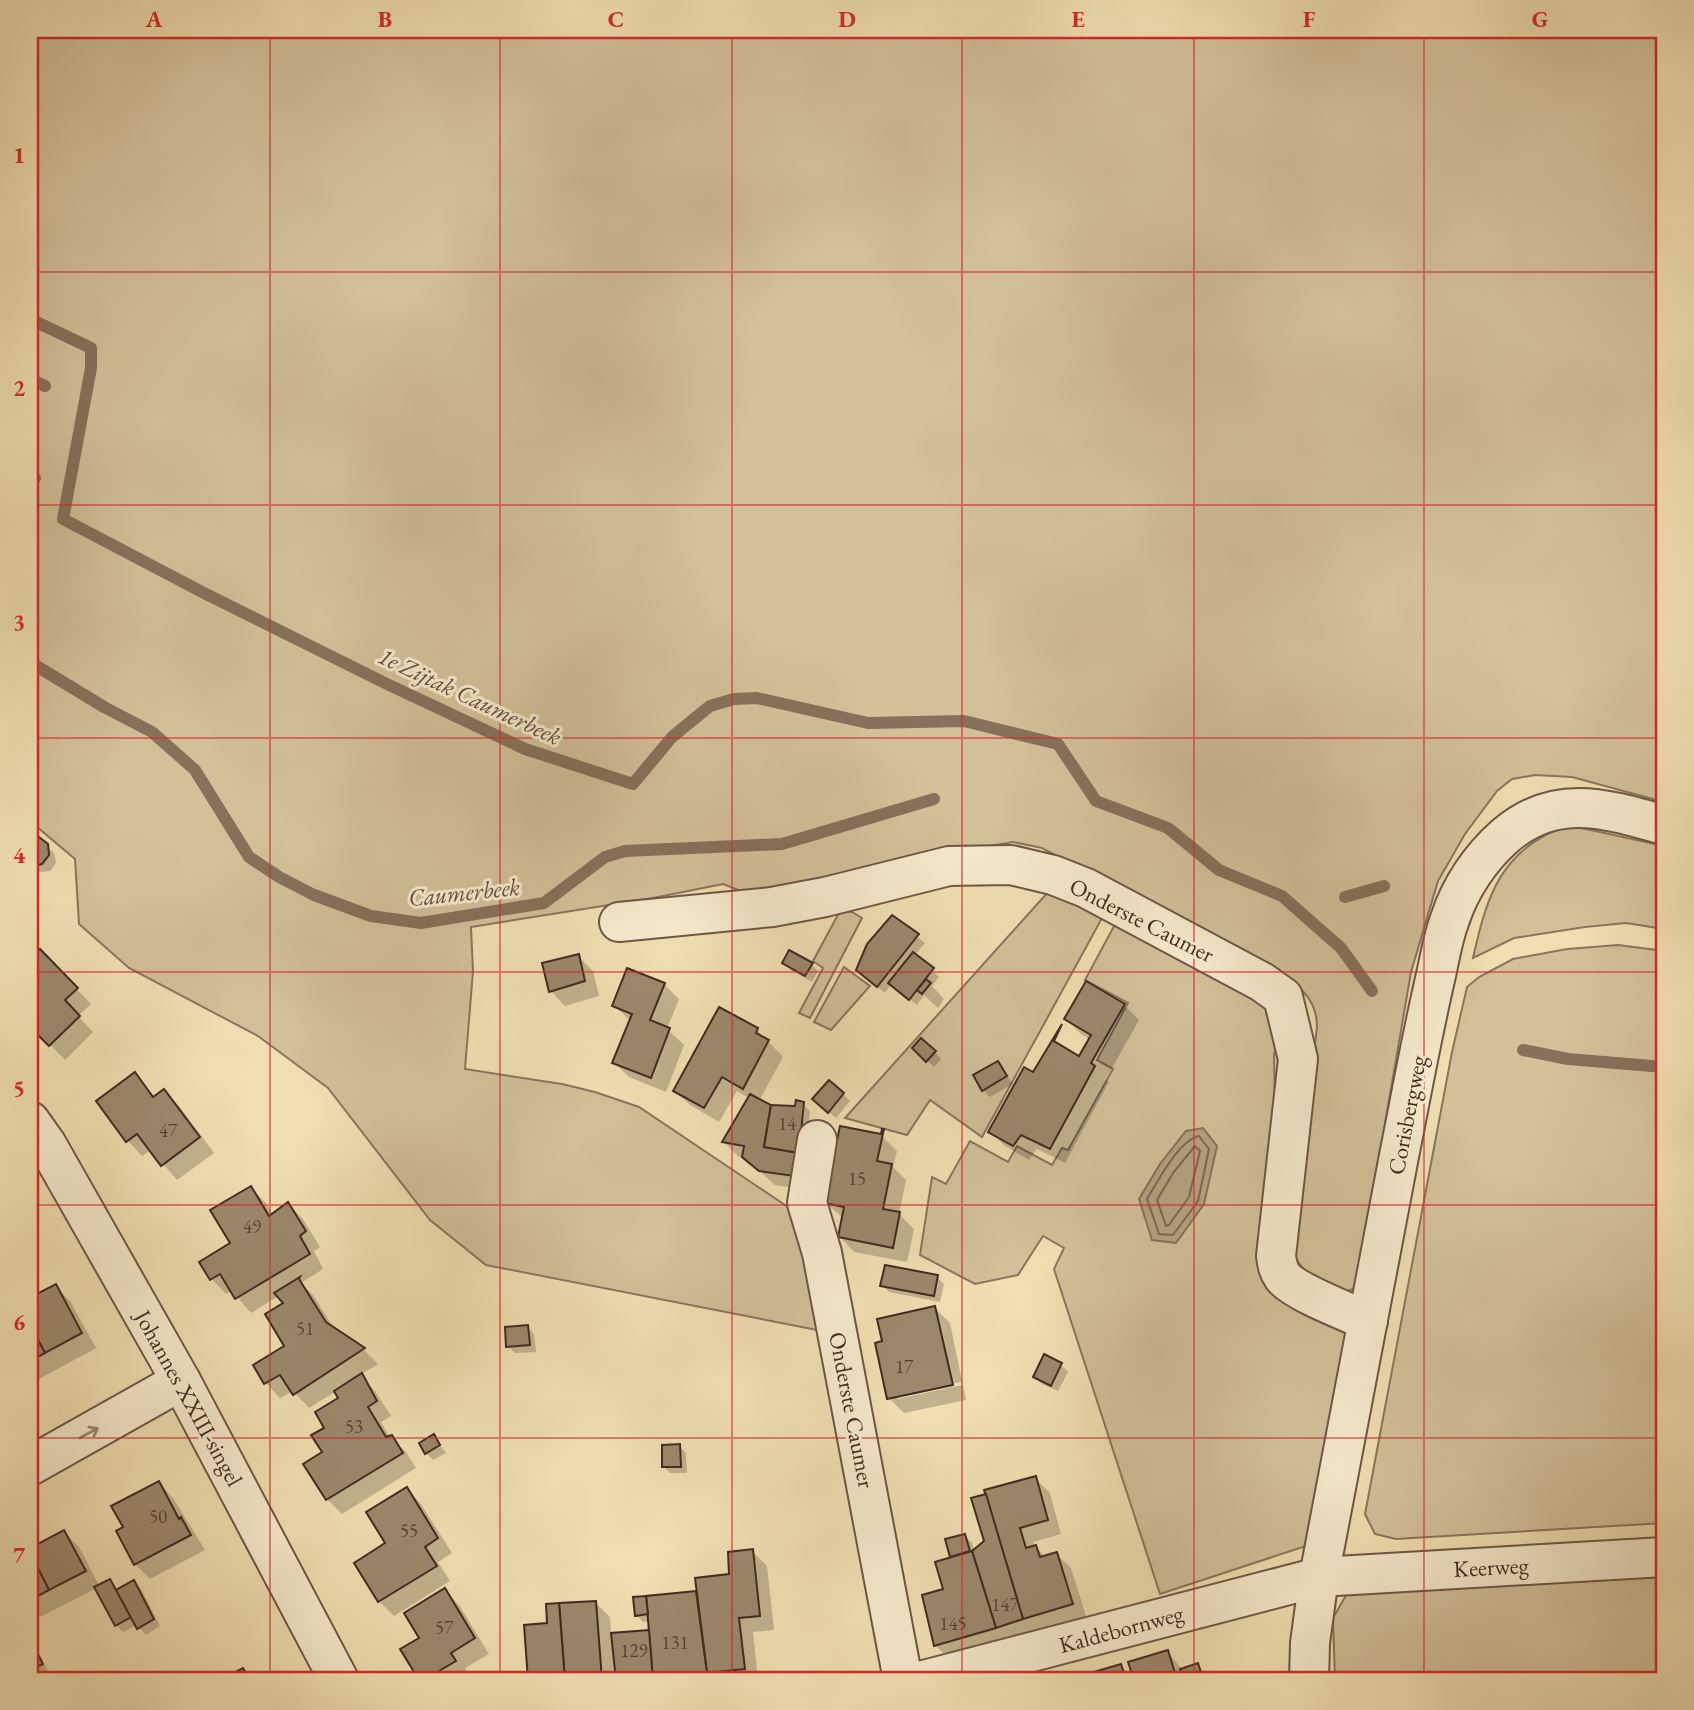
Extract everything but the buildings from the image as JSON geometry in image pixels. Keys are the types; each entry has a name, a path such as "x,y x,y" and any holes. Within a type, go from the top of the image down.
{"street":[{"name":"Corisbergweg","path":"1309,1680 1310,1643 1319,1577 1427,1012 1450,918 1480,862 1505,836 1525,821 1551,810 1584,806 1664,825"},
{"name":"Onderste Caumer","path":"619,922 772,907 825,897 949,866 1011,865 1086,888 1250,975 1283,997 1298,1059 1276,1256 1278,1268 1284,1279 1296,1287 1368,1321"},
{"name":"Johannes XXIII-singel","path":"30,1121 47,1145 181,1381 339,1680"},
{"name":"Onderste Caumer","path":"817,1140 807,1203 822,1253 903,1680"},
{"path":"30,1466 181,1381"},
{"name":"Keerweg","path":"1319,1577 1664,1557"},
{"name":"Kaldebornweg","path":"924,1680 1319,1577"}],"shaded area":[{"path":"30,30 1664,30 1664,802 1572,777 1535,775 1512,779 1497,791 1465,834 1438,881 1411,972 1357,1287 1346,1292 1317,1279 1296,1260 1291,1239 1317,1027 1313,1005 1307,996 1299,987 1042,848 1013,842 746,893 723,884 471,927 473,971 465,1069 562,1084 639,1107 788,1207 796,1214 817,1330 486,1265 430,1220 328,1088 258,1036 129,968 79,924 75,859 30,821"},
{"path":"1568,825 1664,846 1664,929 1626,923 1585,927 1514,938 1473,958 1484,914 1501,877 1512,861 1545,835"},
{"path":"1057,882 1107,909 982,1137 930,1100 907,1135 845,1118"},
{"path":"840,911 852,912 862,918 810,1018 799,1013 823,968 813,961"},
{"path":"1120,915 1264,996 1281,1039 1274,1054 1276,1147 1290,1302 1350,1336 1312,1544 1160,1594 1054,1269 1064,1248 1043,1236 1018,1275 975,1284 920,1255 932,1177 946,1184 970,1141 1008,1162 1017,1146 1052,1165 1062,1148 1068,1150 1113,1069 1097,1060 1128,1003 1085,980"},
{"path":"1618,945 1664,951 1664,1523 1396,1539 1375,1534 1365,1514 1452,1052 1467,987 1479,977 1513,959 1567,949"},
{"path":"844,967 870,986 831,1030 814,1022"},
{"path":"1664,1577 1664,1680 1335,1680 1333,1618 1348,1592"}],"water":[{"path":"1203,1128 1217,1146 1204,1204 1176,1243 1152,1240 1139,1199 1160,1164 1186,1131"}],"waterway":[{"name":"1e Zijtak Caumerbeek","path":"30,319 91,348 91,368 63,519 204,593 525,749 633,784 672,737 710,706 734,699 757,698 868,723 964,721 1058,744 1096,801 1168,828 1219,870 1282,896 1341,948 1372,991"},
{"path":"30,379 45,386"},
{"path":"30,477 35,478"},
{"name":"Caumerbeek","path":"30,662 104,707 152,732 195,770 249,857 279,877 314,895 371,916 421,923 544,903 605,857 625,851 782,844 934,799"},
{"name":"Caumerbeek","path":"1345,897 1384,886"},
{"name":"Caumerbeek","path":"1523,1050 1568,1059 1664,1067"}]}
